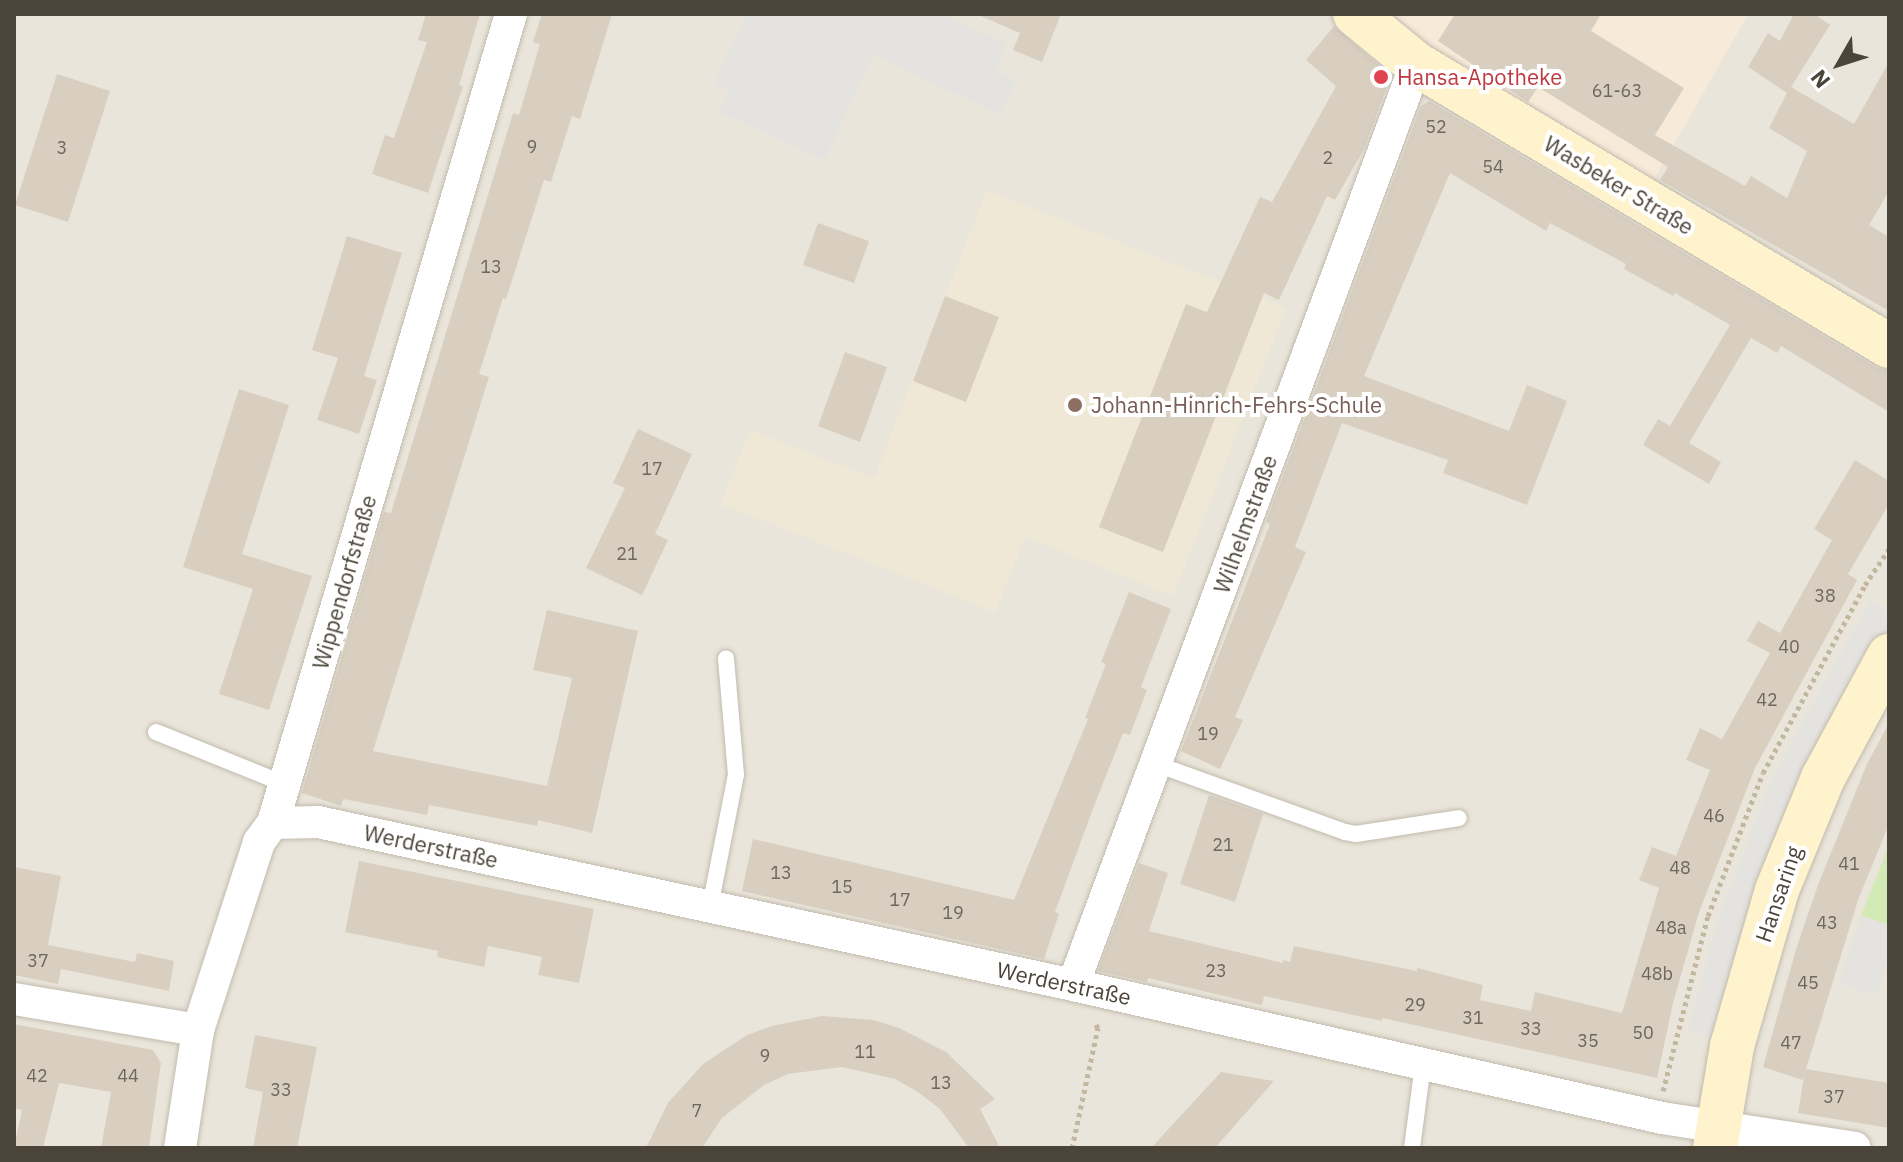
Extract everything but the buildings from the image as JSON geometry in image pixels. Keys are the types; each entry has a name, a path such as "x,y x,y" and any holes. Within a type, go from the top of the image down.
{"street":[{"name":"Wippendorfstraße","path":"180,1148 198,1030 259,842 273,823 511,14"},
{"name":"Wasbeker Straße","path":"1355,14 1416,64 1889,346"},
{"name":"Wilhelmstraße","path":"1073,985 1416,64"},
{"name":"Hansaring","path":"1716,1138 1732,1046 1777,890 1823,778 1889,656"},
{"name":"Werderstraße","path":"273,823 318,822 1073,985 1662,1118 1716,1138 1855,1148"},
{"path":"14,999 198,1030"}],"lane":[{"path":"710,907 736,775 726,658"},
{"path":"156,732 285,784"},
{"path":"1156,764 1356,834 1459,818"},
{"path":"1412,1148 1423,1064"}],"path":[{"path":"1662,1118 1664,1083 1708,916 1763,773 1865,585 1889,549"},
{"path":"1072,1148 1098,1028 1073,985"}],"shaded area":[{"path":"14,14 1387,14 1653,179 1748,14 1889,14 1889,1148 14,1148"},
{"path":"746,14 949,14 948,18 1007,43 996,71 1016,80 1001,115 873,55 825,160 719,112 728,91 714,84"},
{"path":"1387,14 1748,14 1654,180 1422,50"},
{"name":"Johann-Hinrich-Fehrs-Schule","path":"987,190 1286,308 1173,596 1025,537 995,612 721,504 750,430 874,478"},
{"path":"1870,601 1889,612 1889,631 1852,694 1720,1038 1688,1031 1718,919 1772,778"},
{"path":"1861,916 1889,925 1889,957 1876,996 1839,984"}],"green space":[{"path":"1889,845 1889,925 1861,916"}],"place":[{"name":"Hansa-Apotheke","path":"1381,77"},
{"name":"Johann-Hinrich-Fehrs-Schule","path":"1075,405"}]}
